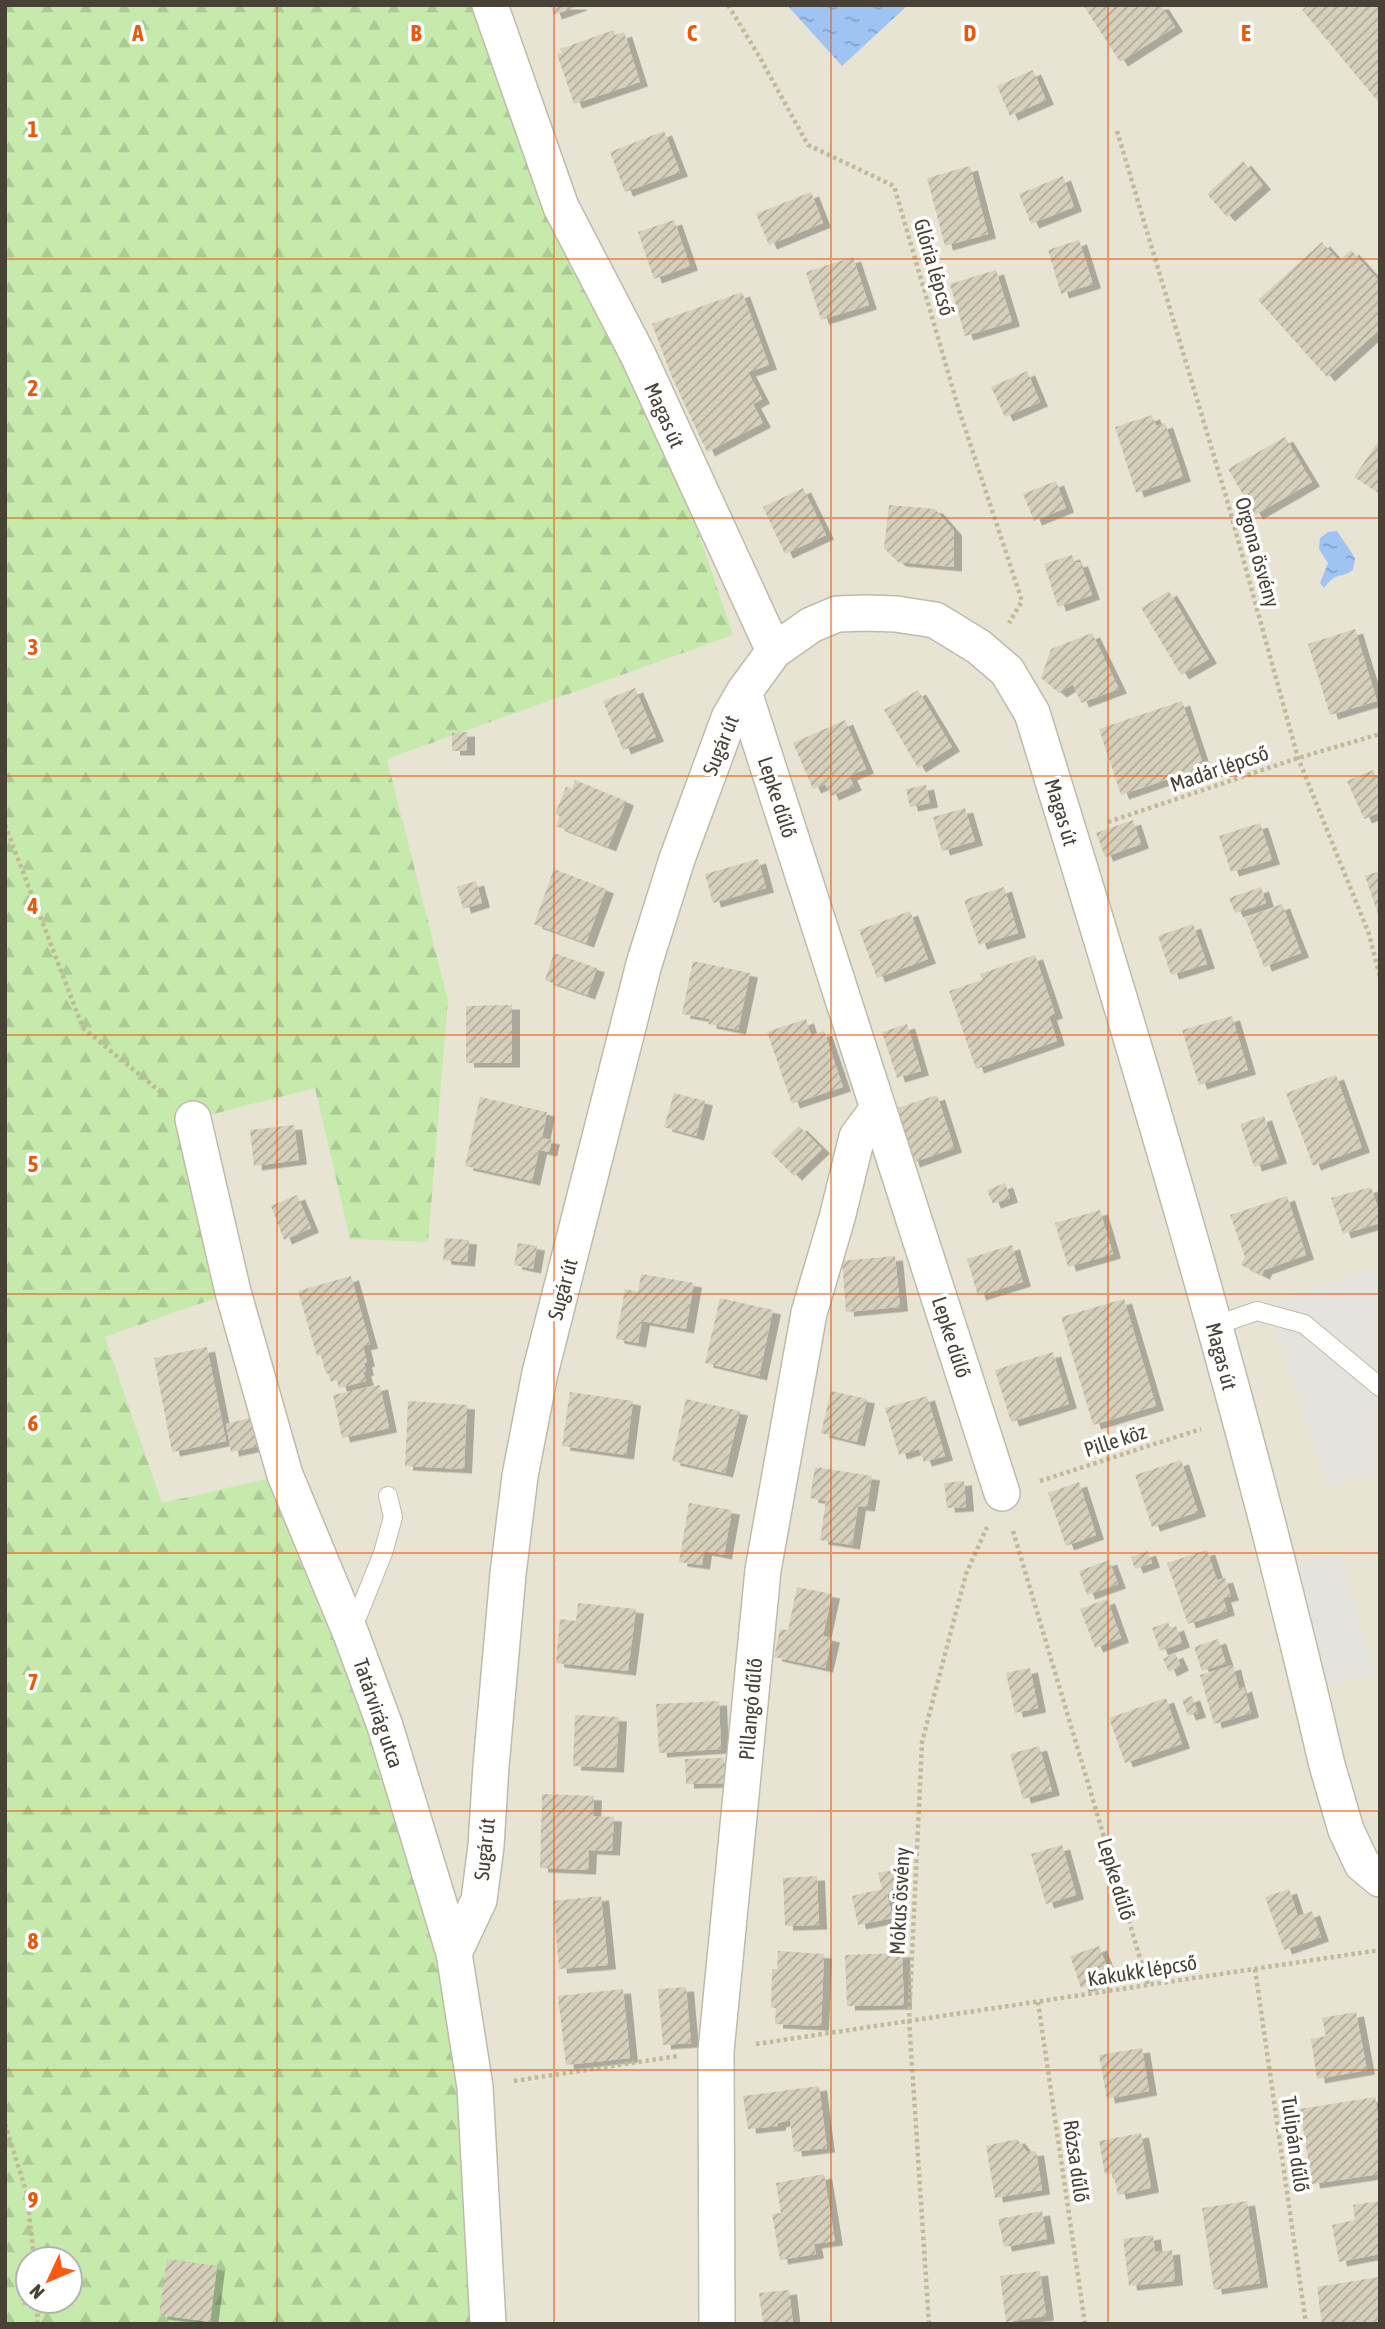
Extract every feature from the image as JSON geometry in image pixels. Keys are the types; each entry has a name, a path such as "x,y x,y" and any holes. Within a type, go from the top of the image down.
{"street":[{"name":"Magas út","path":"490,5 561,206 638,355 774,651 811,625 837,614 866,612 935,620 979,647 1007,671 1032,713 1214,1326 1346,1830 1363,1864 1380,1880"},
{"name":"Sugár út","path":"454,1953 479,1900 511,1549 520,1476 540,1373 644,964 677,859 729,718 774,651"},
{"name":"Lepke dűlő","path":"744,692 1002,1493"},
{"name":"Pillangó dűlő","path":"717,2324 716,2051 763,1570 809,1313 857,1138 877,1110"},
{"name":"Tatárvirág utca","path":"193,1119 233,1292 285,1475 351,1634 385,1726 454,1953 475,2087 488,2324"}],"lane":[{"path":"1214,1326 1256,1311 1304,1324 1380,1387"},
{"path":"351,1634 383,1553 393,1517 388,1496"}],"path":[{"name":"Glória lépcső","path":"728,5 808,145 894,186 958,410 1022,601"},
{"name":"Orgona ösvény","path":"1117,131 1227,500 1298,758 1369,934 1380,977"},
{"name":"Madár lépcső","path":"1070,835 1298,758 1380,734"},
{"path":"5,824 83,1028 193,1119"},
{"name":"Pille köz","path":"1002,1493 1238,1417"},
{"name":"Lepke dűlő","path":"1002,1493 1148,1985"},
{"name":"Mókus ösvény","path":"929,2324 909,2020 922,1742 966,1574 1002,1493"},
{"name":"Kakukk lépcső","path":"909,2020 1380,1951"},
{"name":"Tulipán dűlő","path":"1255,1969 1306,2324"},
{"name":"Rózsa dűlő","path":"1038,2002 1085,2324"},
{"path":"5,2124 27,2194 32,2245"}],"shaded area":[{"path":"490,5 1380,5 1380,2324 488,2324 162,1504 105,1337 233,1292 193,1119 315,1088 350,1238 448,1000 387,759 733,635"},
{"path":"1380,1267 1380,1469 1328,1486 1266,1306"},
{"path":"1340,1554 1372,1673 1309,1689 1278,1569"}],"green space":[{"path":"5,5 490,5 638,355 733,635 387,759 448,1000 428,1242 350,1239 315,1088 194,1119 233,1292 105,1337 162,1503 285,1475 454,1953 488,2324 5,2324"}],"water":[{"path":"787,5 908,5 842,66"},
{"path":"1337,531 1355,558 1353,570 1335,577 1324,588 1320,583 1328,563 1319,549 1320,538 1328,532"}],"building":[{"path":"550,5 579,5 579,6 554,15"},
{"path":"1083,5 1161,5 1175,27 1120,62"},
{"path":"1308,5 1380,5 1380,104 1302,10"},
{"path":"614,30 615,35 624,32 640,82 574,104 557,54 562,53 560,49"},
{"path":"1033,70 1046,100 1010,116 997,86"},
{"path":"664,131 680,172 625,192 610,152"},
{"path":"1243,161 1263,185 1227,217 1207,194"},
{"path":"970,166 988,234 945,246 927,178"},
{"path":"1063,176 1074,207 1031,224 1019,194"},
{"path":"811,192 823,223 769,245 756,214"},
{"path":"674,220 690,266 654,279 638,232"},
{"path":"1079,240 1093,284 1061,294 1048,250"},
{"path":"1322,242 1339,261 1351,250 1380,282 1380,299 1376,302 1380,307 1380,329 1327,377 1258,300"},
{"path":"853,257 869,305 821,320 806,272"},
{"path":"996,270 1012,322 965,336 950,284"},
{"path":"742,292 769,365 748,372 762,399 753,404 763,423 707,452 672,377 652,324"},
{"path":"1027,371 1040,402 1005,417 991,387"},
{"path":"1152,415 1156,426 1165,423 1183,477 1136,493 1115,427"},
{"path":"1285,437 1312,482 1255,515 1228,469"},
{"path":"1380,439 1380,494 1354,477"},
{"path":"1056,481 1066,508 1034,521 1023,494"},
{"path":"803,488 826,535 785,554 763,507"},
{"path":"889,505 935,509 954,531 954,567 898,562 884,548"},
{"path":"1072,555 1075,563 1080,562 1092,595 1058,607 1044,564"},
{"path":"1169,591 1209,659 1181,675 1141,608"},
{"path":"1355,629 1377,701 1330,715 1308,644"},
{"path":"1092,633 1119,689 1081,703 1073,684 1059,693 1041,678 1051,649"},
{"path":"635,688 656,737 623,750 603,701"},
{"path":"918,690 952,747 918,768 884,710"},
{"path":"1182,701 1204,767 1121,795 1099,729"},
{"path":"845,720 866,769 849,776 854,786 831,796 825,784 813,789 793,743"},
{"path":"467,732 467,751 452,751 452,733"},
{"path":"1373,770 1380,785 1380,812 1364,819 1347,781"},
{"path":"575,780 626,801 608,847 556,826 560,816 555,814 566,787 572,789"},
{"path":"926,785 930,803 910,807 906,789"},
{"path":"965,808 975,841 942,851 933,817"},
{"path":"1133,820 1141,844 1105,857 1096,833"},
{"path":"1260,823 1272,860 1231,872 1219,836"},
{"path":"758,859 766,888 713,903 705,874"},
{"path":"554,869 606,889 586,943 534,924"},
{"path":"1380,871 1380,917 1379,917 1365,876"},
{"path":"476,881 482,903 463,909 457,887"},
{"path":"1004,887 1018,933 979,945 964,900"},
{"path":"1261,887 1266,903 1235,913 1229,898"},
{"path":"1282,904 1301,953 1264,967 1245,918"},
{"path":"910,911 928,959 877,978 859,930"},
{"path":"1193,924 1207,964 1171,975 1158,936"},
{"path":"554,953 597,968 587,995 545,980"},
{"path":"1035,955 1055,1014 1049,1016 1057,1041 976,1069 949,991 982,980 980,974"},
{"path":"693,961 750,973 738,1030 708,1024 710,1019 682,1014"},
{"path":"512,1005 512,1063 466,1063 466,1006"},
{"path":"1232,1016 1248,1070 1199,1085 1182,1030"},
{"path":"806,1019 811,1035 824,1031 843,1087 792,1104 767,1032"},
{"path":"907,1024 921,1071 897,1078 882,1032"},
{"path":"1336,1075 1362,1148 1313,1166 1286,1093"},
{"path":"674,1093 705,1101 696,1136 664,1127"},
{"path":"937,1095 954,1148 912,1163 894,1109"},
{"path":"480,1097 547,1112 542,1138 552,1140 549,1152 539,1150 532,1181 465,1166"},
{"path":"1264,1116 1279,1159 1254,1167 1240,1124"},
{"path":"294,1125 299,1160 254,1166 250,1130"},
{"path":"799,1126 822,1149 794,1176 771,1153"},
{"path":"1005,1183 1010,1198 993,1204 987,1190"},
{"path":"1371,1187 1380,1214 1380,1223 1343,1234 1331,1198"},
{"path":"297,1195 311,1228 284,1240 271,1206"},
{"path":"1287,1196 1306,1255 1264,1270 1262,1275 1241,1265 1245,1257 1230,1215"},
{"path":"1100,1210 1113,1254 1068,1267 1055,1223"},
{"path":"445,1238 469,1240 467,1262 443,1260"},
{"path":"518,1243 537,1246 533,1269 514,1265"},
{"path":"1012,1245 1023,1282 978,1296 967,1259"},
{"path":"895,1256 900,1307 846,1312 842,1261"},
{"path":"641,1274 694,1283 686,1329 642,1321 638,1343 616,1339 625,1289 638,1292"},
{"path":"351,1276 370,1344 363,1346 367,1362 364,1363 366,1371 363,1372 366,1381 339,1388 337,1380 331,1382 328,1373 326,1374 321,1355 317,1356 298,1291"},
{"path":"720,1298 773,1310 759,1376 705,1363"},
{"path":"1124,1299 1156,1406 1093,1425 1061,1317"},
{"path":"207,1347 226,1441 172,1452 154,1358"},
{"path":"1053,1352 1069,1404 1011,1422 995,1370"},
{"path":"380,1385 389,1428 342,1438 333,1395"},
{"path":"831,1391 867,1399 857,1442 821,1433"},
{"path":"570,1392 633,1401 626,1455 562,1446"},
{"path":"927,1396 945,1456 924,1462 919,1449 899,1455 885,1408"},
{"path":"686,1399 740,1411 725,1473 672,1461"},
{"path":"408,1401 467,1405 464,1469 405,1466"},
{"path":"254,1417 260,1446 231,1452 226,1424"},
{"path":"1181,1460 1198,1512 1152,1527 1135,1475"},
{"path":"815,1467 872,1476 867,1507 858,1506 852,1545 820,1540 826,1501 810,1498"},
{"path":"964,1481 966,1507 947,1508 944,1483"},
{"path":"1079,1482 1096,1535 1066,1546 1048,1493"},
{"path":"689,1503 732,1510 724,1555 704,1551 702,1565 679,1562"},
{"path":"1207,1550 1217,1580 1225,1578 1231,1596 1223,1598 1227,1611 1188,1624 1167,1563"},
{"path":"1148,1551 1152,1563 1135,1569 1131,1557"},
{"path":"1109,1560 1118,1584 1087,1595 1079,1571"},
{"path":"797,1587 832,1594 823,1636 832,1638 825,1668 774,1657 780,1629 788,1630"},
{"path":"1107,1599 1121,1638 1095,1648 1080,1609"},
{"path":"578,1603 636,1609 628,1671 556,1663 560,1619 576,1621"},
{"path":"1168,1622 1170,1628 1176,1626 1182,1643 1160,1651 1152,1628"},
{"path":"1218,1639 1226,1663 1202,1671 1194,1647"},
{"path":"1175,1653 1181,1666 1169,1672 1163,1659"},
{"path":"1233,1665 1239,1689 1244,1687 1251,1713 1214,1724 1200,1675"},
{"path":"1030,1668 1038,1708 1015,1713 1006,1673"},
{"path":"1192,1696 1198,1713 1188,1716 1182,1700"},
{"path":"1166,1698 1182,1744 1125,1763 1109,1718"},
{"path":"719,1701 721,1749 659,1753 656,1704"},
{"path":"575,1715 619,1717 616,1768 573,1766"},
{"path":"1039,1746 1052,1791 1023,1799 1010,1754"},
{"path":"724,1758 725,1783 686,1784 685,1759"},
{"path":"542,1794 594,1796 593,1816 614,1817 612,1851 589,1850 588,1870 540,1868"},
{"path":"1062,1845 1076,1895 1046,1904 1031,1854"},
{"path":"898,1869 903,1891 887,1894 893,1918 858,1925 852,1896 882,1889 878,1873"},
{"path":"817,1876 819,1925 785,1926 783,1878"},
{"path":"1289,1889 1298,1916 1312,1911 1321,1937 1284,1950 1265,1897"},
{"path":"601,1896 608,1965 559,1969 553,1901"},
{"path":"1099,1946 1111,1978 1081,1988 1070,1956"},
{"path":"778,1951 824,1954 821,2026 775,2024 776,2008 771,2007 772,1969 777,1969"},
{"path":"902,1953 904,2005 847,2006 845,1955"},
{"path":"686,1987 691,2043 663,2045 658,1989"},
{"path":"623,1989 630,2058 566,2065 558,1996"},
{"path":"1356,2012 1367,2070 1317,2079 1311,2039 1326,2036 1322,2018"},
{"path":"1142,2048 1149,2091 1107,2099 1099,2055"},
{"path":"819,2086 827,2148 794,2152 790,2120 778,2123 778,2126 748,2129 743,2096"},
{"path":"1375,2097 1380,2129 1380,2174 1312,2184 1300,2109"},
{"path":"1141,2133 1151,2188 1118,2195 1113,2173 1105,2174 1099,2141"},
{"path":"1017,2139 1027,2152 1036,2151 1042,2190 995,2198 986,2146"},
{"path":"824,2174 835,2241 814,2244 816,2254 780,2260 772,2214 781,2213 776,2183"},
{"path":"1247,2201 1260,2283 1214,2290 1202,2208"},
{"path":"1380,2201 1380,2254 1339,2262 1332,2225 1355,2220 1353,2205"},
{"path":"1042,2211 1047,2239 1004,2247 998,2219"},
{"path":"1153,2235 1155,2252 1172,2250 1175,2281 1129,2286 1123,2239"},
{"path":"167,2259 217,2266 210,2322 159,2315"},
{"path":"1040,2271 1046,2316 1006,2322 1000,2276"},
{"path":"1379,2277 1380,2324 1322,2324 1317,2287"},
{"path":"789,2290 793,2324 763,2324 759,2293"}]}
